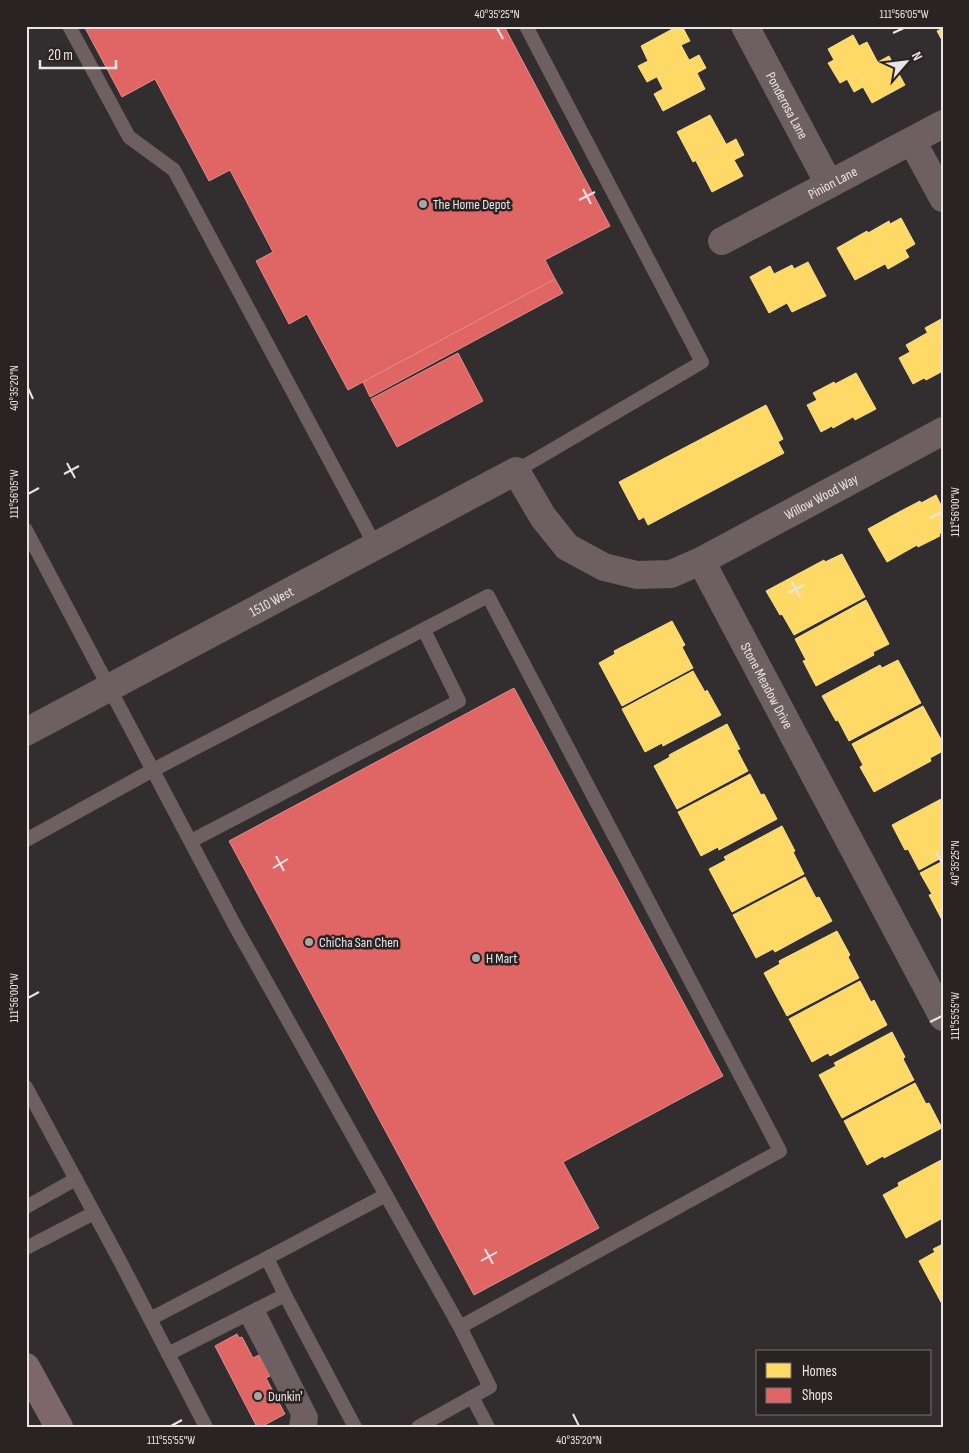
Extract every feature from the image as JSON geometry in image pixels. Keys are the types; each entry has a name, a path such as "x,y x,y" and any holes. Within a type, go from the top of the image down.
{"main road":[{"path":"26,1366 59,1427"}],"street":[{"name":"Ponderosa Lane","path":"745,26 829,184"},
{"name":"Pinion Lane","path":"722,241 943,124"},
{"path":"912,141 943,198"},
{"name":"Willow Wood Way","path":"700,561 943,431"},
{"name":"1510 West","path":"26,732 516,471"},
{"path":"516,471 543,517 567,547 604,567 637,575 671,574 700,561"},
{"name":"Stone Meadow Drive","path":"700,561 943,1017"}],"lane":[{"path":"69,26 129,137 174,170 376,545"},
{"path":"516,471 702,362 526,26"},
{"path":"26,530 30,546 109,688 234,924 460,1327 490,1387 418,1427"},
{"path":"26,840 153,770 488,596 780,1151 460,1327"},
{"path":"191,841 459,702 424,630"},
{"path":"26,1087 206,1427"},
{"path":"26,1207 76,1179"},
{"path":"150,1319 386,1195"},
{"path":"26,1248 94,1213"},
{"path":"267,1258 355,1427"},
{"path":"168,1354 285,1295"},
{"path":"252,1312 298,1414 296,1427"},
{"path":"252,1312 311,1417 310,1427"},
{"path":"472,1397 488,1427"}],"building: Homes":[{"path":"678,26 682,26 690,41 681,45 689,60 647,82 638,66 648,61 641,46"},
{"path":"943,28 943,42 937,31"},
{"path":"853,35 859,46 867,42 878,63 840,83 828,63 834,60 828,49"},
{"path":"699,55 706,68 697,73 705,89 663,111 654,94 663,89 657,77"},
{"path":"889,56 905,85 872,103 863,87 854,92 847,79"},
{"path":"710,115 726,144 693,162 677,132"},
{"path":"736,139 744,155 734,160 743,176 712,192 696,161"},
{"path":"901,218 915,244 905,250 909,257 888,269 868,233 889,221 890,224"},
{"path":"867,231 885,264 855,280 837,248"},
{"path":"808,262 826,296 792,312 787,303 769,313 750,277 770,266 774,274 792,265 794,269"},
{"path":"943,318 943,357 941,358 925,328"},
{"path":"927,333 943,361 943,371 913,384 899,358 910,352 906,345"},
{"path":"856,373 876,409 855,420 835,384"},
{"path":"834,382 853,417 821,432 807,405 817,400 813,393"},
{"path":"766,405 783,439 778,442 784,453 648,525 644,517 639,520 619,482"},
{"path":"936,495 943,509 943,532 939,534 940,536 918,547 899,512"},
{"path":"899,512 917,545 887,562 868,529"},
{"path":"842,554 865,597 794,635 766,591 824,560 825,562"},
{"path":"866,600 889,644 873,652 874,655 816,686 803,661 806,660 795,639"},
{"path":"672,621 685,645 682,647 693,668 622,706 599,663 615,654 614,651"},
{"path":"898,660 921,703 849,741 822,696 880,665 882,668"},
{"path":"693,671 705,692 707,690 721,715 663,746 662,743 645,752 622,709"},
{"path":"923,706 943,743 943,751 930,758 931,761 874,792 860,767 863,765 852,744"},
{"path":"727,724 740,749 737,750 748,771 677,809 654,766 670,757 669,755"},
{"path":"750,774 761,795 764,794 777,819 719,850 718,847 701,856 678,812"},
{"path":"943,798 943,857 919,870 908,849 905,850 892,825"},
{"path":"782,826 804,874 732,912 709,869 726,860 724,857"},
{"path":"943,861 942,920 929,895 932,894 920,873"},
{"path":"805,877 816,898 819,897 832,921 775,952 773,949 756,958 733,915"},
{"path":"837,931 850,955 848,957 859,978 787,1016 764,973 780,964 779,961"},
{"path":"860,981 871,1002 874,1000 887,1025 830,1056 828,1053 812,1062 789,1019"},
{"path":"892,1032 914,1080 842,1118 819,1075 836,1066 834,1063"},
{"path":"915,1083 926,1104 929,1103 942,1128 867,1165 844,1121"},
{"path":"943,1159 943,1218 906,1238 883,1195 899,1186 898,1183"},
{"path":"943,1244 942,1304 919,1261 935,1252 933,1249"}],"building: Shops":[{"name":"The Home Depot","path":"84,26 504,26 610,226 545,260 555,279 348,390 307,314 289,324 256,261 273,252 230,170 209,181 155,79 122,97"},
{"path":"555,279 563,293 370,397 363,382"},
{"path":"458,353 483,401 397,447 371,399"},
{"name":"H Mart","path":"514,688 723,1076 563,1162 599,1228 474,1295 229,841"},
{"name":"Dunkin'","path":"237,1334 239,1338 242,1337 253,1358 259,1355 270,1376 266,1378 285,1414 261,1427 257,1427 215,1346"}],"place":[{"name":"The Home Depot","path":"423,204"},
{"name":"ChiCha San Chen","path":"309,942"},
{"name":"H Mart","path":"476,958"},
{"name":"Dunkin'","path":"258,1396"}]}
